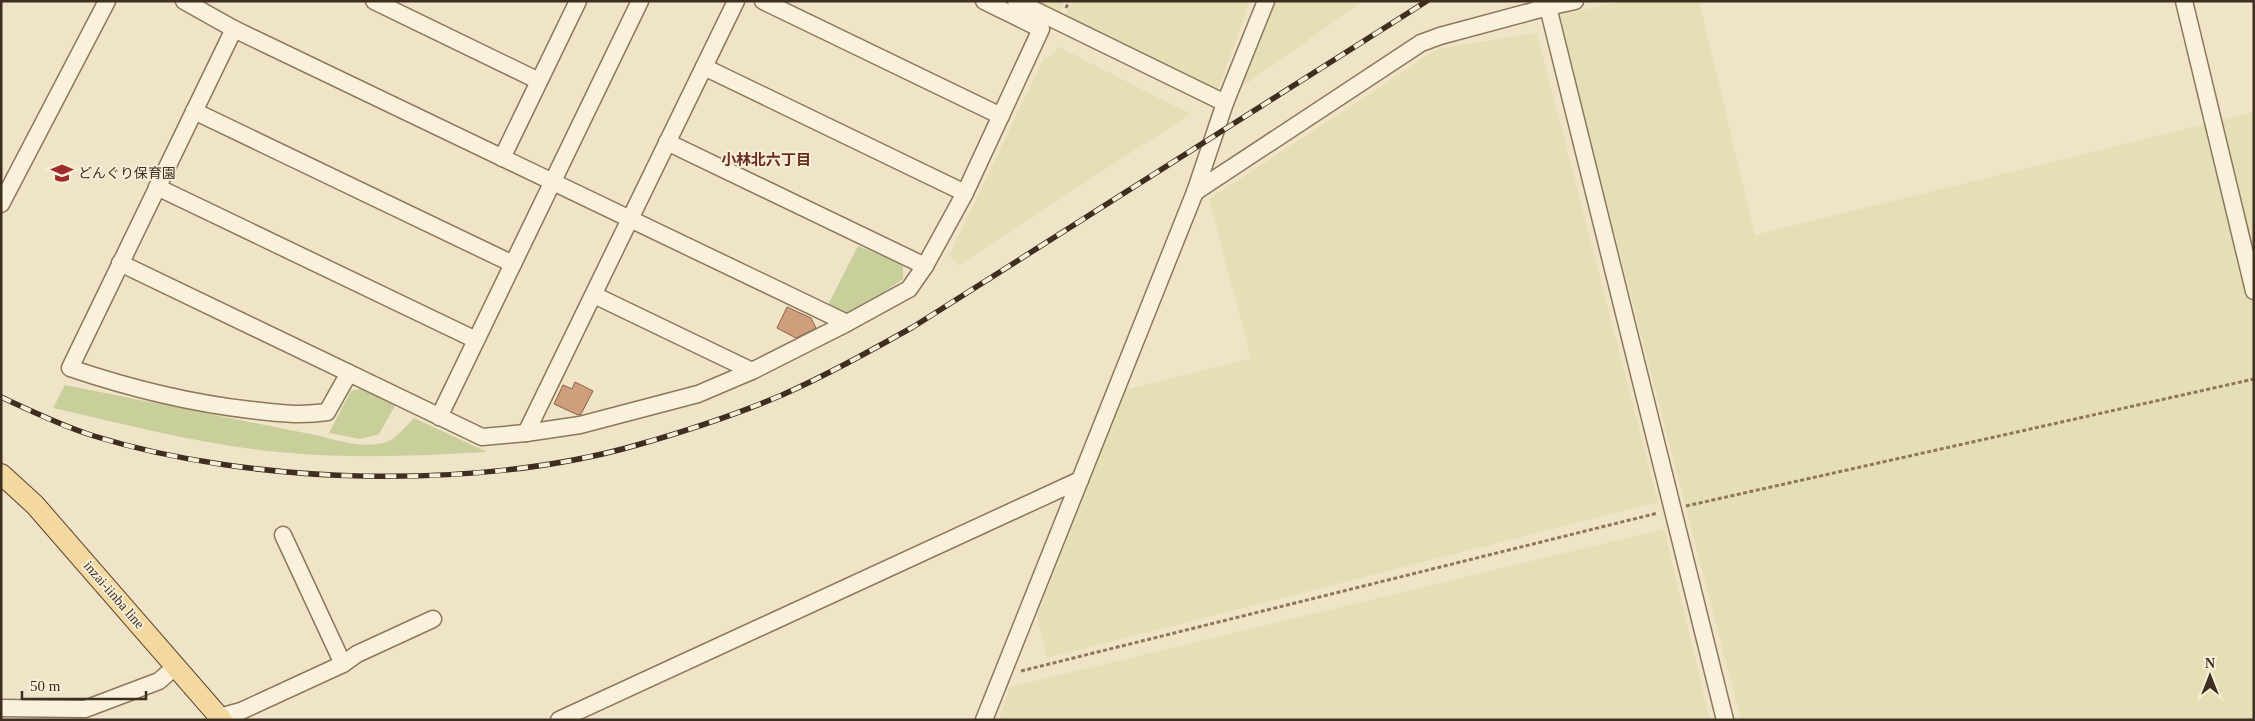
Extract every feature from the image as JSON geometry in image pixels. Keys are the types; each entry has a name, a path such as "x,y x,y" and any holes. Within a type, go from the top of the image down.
{"main road":[{"name":"inzai-iinba line","path":"1,474 35,505 220,718"}],"street":[{"path":"1,204 107,1"},
{"path":"184,1 234,29 847,323"},
{"path":"374,1 539,80"},
{"path":"439,417 640,1"},
{"path":"526,433 736,1"},
{"path":"763,1 1001,116"},
{"path":"120,264 482,437 580,425 698,394 752,371 847,323 909,288 925,266 965,192 1041,29 984,1"},
{"path":"1016,1 1225,103"},
{"path":"984,720 1195,192 1225,103 1266,1"},
{"path":"1195,192 1421,43 1544,4 1575,1"},
{"path":"2184,1 2254,291"},
{"path":"502,158 574,2"},
{"path":"1544,4 1725,720"},
{"path":"234,29 70,368 160,395 218,407 304,416 327,412 349,373"},
{"path":"704,67 965,192"},
{"path":"194,111 514,264"},
{"path":"667,142 925,266"},
{"path":"157,187 476,340"},
{"path":"594,295 752,371"},
{"path":"559,720 1080,480"},
{"path":"283,535 343,664"},
{"path":"220,718 241,711 343,664 357,654 433,618"},
{"path":"1,708 85,709 159,681 176,666"}],"path":[{"path":"1002,675 1673,509 2254,379"}],"shaded area":[{"path":"1028,1 1065,1 1058,16"},
{"path":"1073,1 1250,1 1217,92 1064,18"},
{"path":"1271,1 1363,1 1239,89"},
{"path":"1625,1 1699,1 1755,235 2254,112 2254,720 1741,720 1558,15"},
{"path":"1537,33 1658,502 1047,658 1037,616 1125,390 1251,358 1209,199 1438,49"},
{"path":"1059,47 1190,114 959,265 949,256 1044,58 1050,57"},
{"path":"1664,529 1710,720 999,720 1010,687"}],"green space":[{"path":"858,246 903,264 903,279 860,309 846,315 828,305"},
{"path":"65,385 337,441 365,445 391,440 414,418 487,452 409,456 331,456 222,445 53,408"},
{"path":"363,388 396,404 379,434 360,439 329,433 351,391"}],"building":[{"path":"787,307 811,318 816,328 796,338 777,328"},
{"path":"575,382 593,391 581,414 578,415 554,404 563,385 572,389"}],"railway":[{"path":"1,397 47,418 94,436 156,452 223,465 293,473 365,476 437,475 507,470 574,460 637,445 710,422 782,395 865,354 913,327 1427,1"}],"place":[{"name":"どんぐり保育園","path":"62,173"}],"district":[{"name":"小林北六丁目","path":"766,160"}]}
